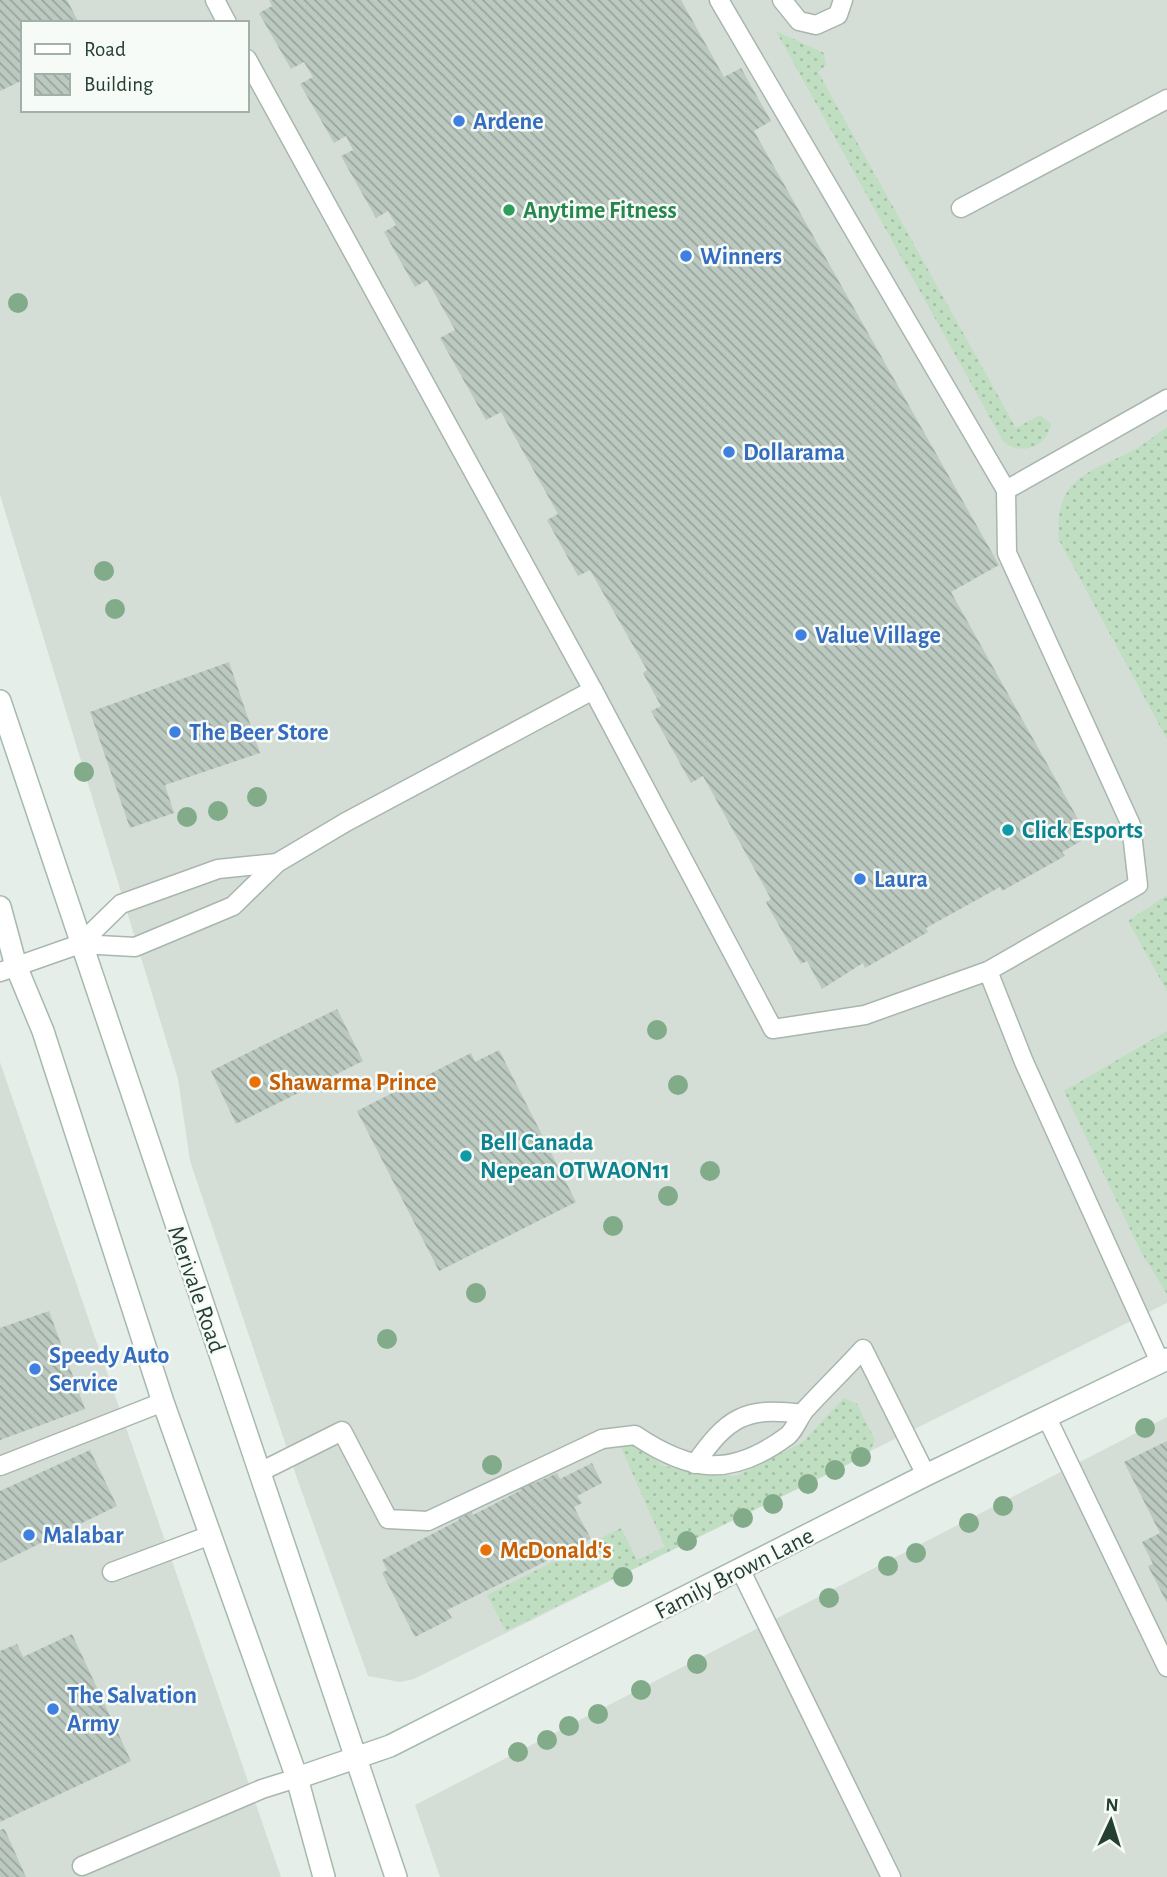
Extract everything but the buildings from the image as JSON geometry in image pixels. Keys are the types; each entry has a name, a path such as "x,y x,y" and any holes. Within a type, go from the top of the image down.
{"main road":[{"name":"Merivale Road","path":"0,701 396,1877"},
{"path":"0,907 8,969 43,1031 208,1536 297,1778 324,1877"},
{"name":"Family Brown Lane","path":"297,1778 390,1746 741,1571 926,1475 1163,1361"}],"lane":[{"path":"215,0 226,21"},
{"path":"248,61 593,690 774,1029 865,1015 988,971 1138,885 1130,825 1007,554 1006,490 719,0"},
{"path":"782,0 799,21 816,25 838,15 843,0"},
{"path":"961,208 1167,99"},
{"path":"1006,490 1167,399"},
{"path":"8,969 80,944 135,947 233,906 277,863 346,822 593,690"},
{"path":"80,944 121,904 218,869 277,863"},
{"path":"988,971 1024,1062 1163,1361"},
{"path":"260,1472 342,1431 388,1519 428,1521 602,1439 635,1435 668,1457 695,1464 731,1466 789,1436 802,1414 863,1349 926,1475"},
{"path":"0,1466 163,1402"},
{"path":"695,1464 710,1442 740,1416 771,1409 802,1414"},
{"path":"1047,1418 1167,1667"},
{"path":"112,1572 208,1536"},
{"path":"741,1571 891,1877"},
{"path":"82,1866 262,1789 297,1778"}],"shaded area":[{"path":"0,0 1167,0 1167,1303 414,1679 400,1682 368,1676 299,1484 190,1161 178,1079 0,495"},
{"path":"0,1062 281,1877 0,1877"},
{"path":"1167,1417 1167,1877 440,1877 415,1805"}],"green space":[{"path":"776,31 824,53 826,65 818,72 1016,428 1040,415 1051,424 1049,432 1039,444 1025,449 1010,446 1003,441"},
{"path":"1167,427 1167,739 1059,540 1059,521 1061,505 1074,483 1136,449"},
{"path":"1167,895 1167,991 1128,921"},
{"path":"1167,1031 1167,1294 1141,1252 1064,1091"},
{"path":"844,1398 857,1404 875,1440 869,1454 506,1631 487,1595 621,1528 637,1560 665,1547 619,1443 628,1442 641,1447 662,1465 680,1470 736,1476 803,1442"}],"place":[{"name":"Ardene","path":"459,121"},
{"name":"Anytime Fitness","path":"509,210"},
{"name":"Winners","path":"686,256"},
{"name":"Dollarama","path":"729,452"},
{"name":"Value Village","path":"801,635"},
{"name":"The Beer Store","path":"175,732"},
{"name":"Click Esports","path":"1008,830"},
{"name":"Laura","path":"860,879"},
{"name":"Shawarma Prince","path":"255,1082"},
{"name":"Bell Canada Nepean OTWAON11","path":"466,1156"},
{"name":"Speedy Auto Service","path":"35,1369"},
{"name":"Malabar","path":"29,1535"},
{"name":"McDonald's","path":"486,1550"},
{"name":"The Salvation Army","path":"53,1709"}]}
